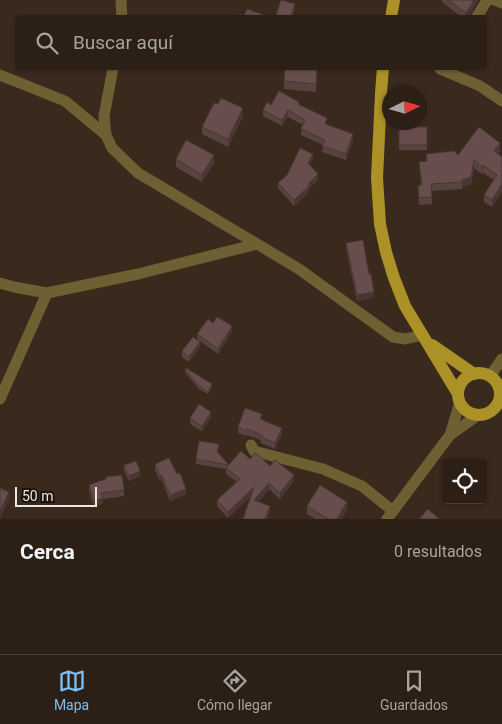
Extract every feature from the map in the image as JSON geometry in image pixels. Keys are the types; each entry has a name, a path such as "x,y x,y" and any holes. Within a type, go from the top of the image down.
{"main road":[{"path":"392,15 394,0"},
{"path":"383,70 377,178 380,224 394,278 406,306 459,398 467,411 478,415 500,406 500,392 494,380 490,376 480,373 469,376 461,383 459,398"},
{"path":"425,338 474,374"}],"street":[{"path":"121,0 122,15"},
{"path":"478,15 486,2 490,0"},
{"path":"494,0 502,3"},
{"path":"113,70 104,116 106,135 112,148 138,173 299,269 393,337 405,339 425,338"},
{"path":"444,70 480,86 502,101"},
{"path":"0,75 65,101 106,135"},
{"path":"0,283 47,293 138,274 257,244"},
{"path":"0,399 47,293"},
{"path":"490,376 502,359"},
{"path":"450,435 459,398"},
{"path":"250,445 254,451 323,469 362,486 390,515 450,435 478,415"}],"building":[{"path":"281,0 295,4 291,15 276,15"},
{"path":"449,0 474,0 466,13"},
{"path":"247,9 264,15 244,15"},
{"path":"285,70 317,70 316,84 284,81"},
{"path":"279,91 299,102 298,104 327,118 325,124 353,134 346,154 322,146 325,140 301,129 305,120 288,110 282,120 263,110 267,102 271,105"},
{"path":"221,98 243,108 228,139 202,127 214,103 218,104"},
{"path":"479,127 500,143 494,151 502,157 502,184 492,200 484,195 497,175 474,160 471,177 462,180 462,182 431,184 432,197 419,198 418,186 422,185 419,162 427,161 426,154 454,151 458,155"},
{"path":"399,130 427,130 427,145 399,145"},
{"path":"186,140 214,155 202,175 176,159"},
{"path":"300,148 313,154 308,163 318,174 308,184 309,186 294,200 278,183 287,175"},
{"path":"363,240 374,292 357,295 346,243"},
{"path":"217,317 232,326 218,349 197,334 208,319 213,323"},
{"path":"193,337 200,342 189,357 182,351"},
{"path":"186,368 212,384 208,392 199,386"},
{"path":"199,404 211,412 202,426 190,418"},
{"path":"245,408 262,414 260,419 282,428 275,443 261,437 262,435 238,427"},
{"path":"199,441 219,444 217,452 229,465 196,459"},
{"path":"241,451 250,459 255,453 257,454 270,466 275,460 294,475 280,493 269,483 254,500 270,506 265,519 243,519 254,487 228,512 217,500 240,479 226,468"},
{"path":"169,458 177,474 180,473 186,489 170,495 162,475 160,476 155,464"},
{"path":"136,461 140,471 129,476 124,465"},
{"path":"122,475 124,490 101,493 103,498 94,501 89,485 106,479 106,477"},
{"path":"320,485 347,502 337,519 328,519 307,506"},
{"path":"0,488 9,492 0,511"},
{"path":"428,509 439,519 419,519"}]}
